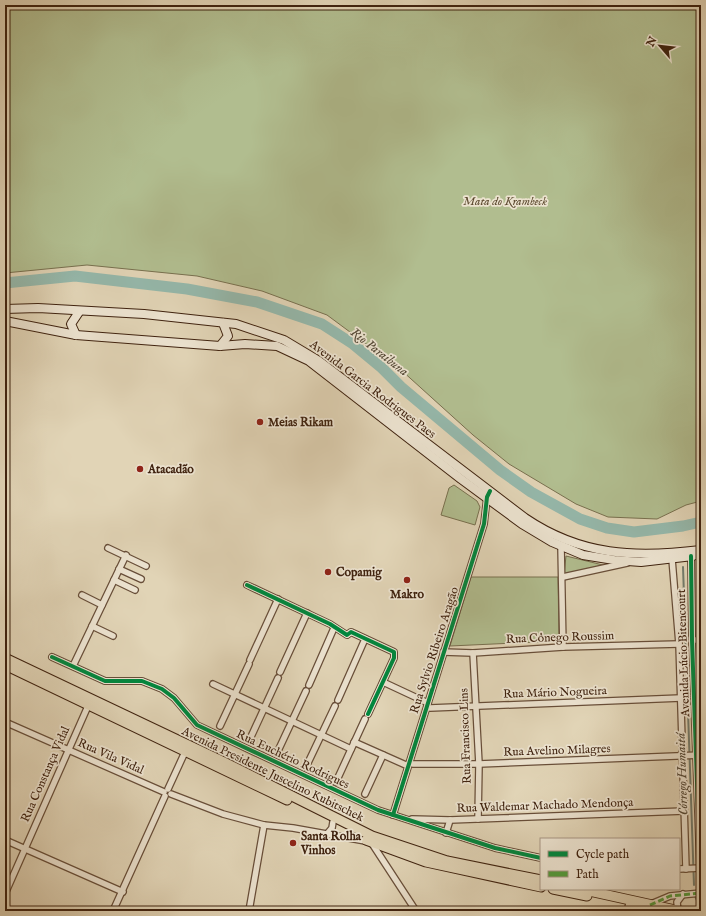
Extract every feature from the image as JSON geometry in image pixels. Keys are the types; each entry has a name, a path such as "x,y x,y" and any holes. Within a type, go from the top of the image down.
{"highway":[{"name":"Avenida Presidente Juscelino Kubitschek","path":"5,658 222,761 372,836 447,860 540,880"},
{"name":"Avenida Presidente Juscelino Kubitschek","path":"5,665 333,822 371,842 426,862 540,887"},
{"path":"558,890 649,908 678,911"},
{"path":"584,890 649,908"}],"main road":[{"name":"Avenida Garcia Rodrigues Paes","path":"5,309 38,308 79,312 144,314 236,324 269,334 300,349 319,361 532,530 561,546 590,556 636,562 672,560 701,555"},
{"path":"76,335 71,324 79,312"},
{"name":"Avenida Garcia Rodrigues Paes","path":"5,321 76,335 220,346 245,344 277,346 309,361 488,494 543,530 584,547 598,550 642,555 701,551"},
{"path":"220,346 228,336 223,323"},
{"path":"561,546 564,544 580,549 584,547"},
{"path":"672,560 677,556 701,551"}],"street":[{"name":"Rua Sylvio Ribeiro Aragão","path":"393,815 411,765 429,706 443,652 484,524 488,494"},
{"path":"561,546 563,576 563,647"},
{"path":"108,548 126,555 146,566"},
{"path":"73,666 126,555"},
{"name":"Avenida Lúcio Bitencourt","path":"691,556 692,640 700,810 700,868"},
{"name":"Avenida Lúcio Bitencourt","path":"672,560 679,644 684,756 684,811 688,869"},
{"name":"Avenida Garcia Rodrigues Paes","path":"563,576 636,562"},
{"path":"119,569 141,579"},
{"path":"114,580 135,590"},
{"path":"247,585 307,613 347,635 351,632 394,652 395,654 336,782"},
{"path":"82,595 102,604"},
{"path":"220,726 236,694 278,599"},
{"path":"250,739 307,613"},
{"path":"92,626 114,636"},
{"path":"277,753 308,688 334,628"},
{"path":"306,767 365,639"},
{"path":"692,640 701,640"},
{"name":"Rua Cônego Roussim","path":"443,652 473,653 563,647 679,644"},
{"name":"Rua Francisco Lins","path":"473,653 479,764 478,819"},
{"name":"Rua Euchério Rodrigues","path":"52,656 105,681 142,681 162,689 174,698 197,725 393,815 495,848 540,858"},
{"path":"383,682 429,706"},
{"path":"212,684 351,749"},
{"path":"694,696 701,695"},
{"name":"Rua Mário Nogueira","path":"429,706 475,706 681,698"},
{"name":"Rua Constança Vidal","path":"5,894 67,749 88,706"},
{"name":"Rua Vila Vidal","path":"5,722 167,793 222,814 264,825 371,842"},
{"path":"354,742 383,755 411,765"},
{"path":"113,911 124,892 185,752"},
{"path":"365,794 383,755"},
{"name":"Rua Avelino Milagres","path":"411,765 479,764 697,755"},
{"name":"Rua Waldemar Machado Mendonça","path":"406,819 450,820 684,811"},
{"path":"446,833 450,820"},
{"path":"327,834 332,828 333,822"},
{"path":"249,911 264,825"},
{"path":"5,840 124,892"},
{"path":"371,842 416,911"},
{"path":"680,869 700,868"},
{"path":"649,908 670,896 701,893"},
{"path":"678,911 677,902 683,894"}],"green space":[{"name":"Mata do Krambeck","path":"5,5 701,5 701,501 686,505 657,519 608,517 576,504 509,464 473,435 400,369 327,315 262,291 197,276 87,265 5,273"},
{"path":"454,485 477,501 480,507 475,525 441,515 449,488"},
{"path":"566,556 603,565 564,575"},
{"path":"471,577 558,577 559,641 450,646"}],"waterway":[{"name":"Rio Paraibuna","path":"5,283 75,276 187,289 257,302 322,324 353,344 382,368 401,387 500,470 531,492 580,519 607,528 634,532 683,526 701,522"},
{"name":"Córrego Humaitá","path":"683,567 694,885"},
{"name":"Córrego Humaitá","path":"695,896 699,905"}],"marked path":[{"path":"650,905 670,896 701,893"}],"cycle path":[{"path":"393,815 484,524 487,497 490,491"},
{"path":"691,556 692,640 700,868"},
{"path":"247,585 330,624 347,635 351,632 394,652 394,658 368,714"},
{"path":"52,657 105,681 142,681 162,689 174,698 197,725 378,810 495,848 540,858"}],"place":[{"name":"Meias Rikam","path":"260,422"},
{"name":"Atacadão","path":"140,469"},
{"name":"Copamig","path":"328,572"},
{"name":"Makro","path":"407,580"},
{"name":"Santa Rolha Vinhos","path":"293,843"}]}
